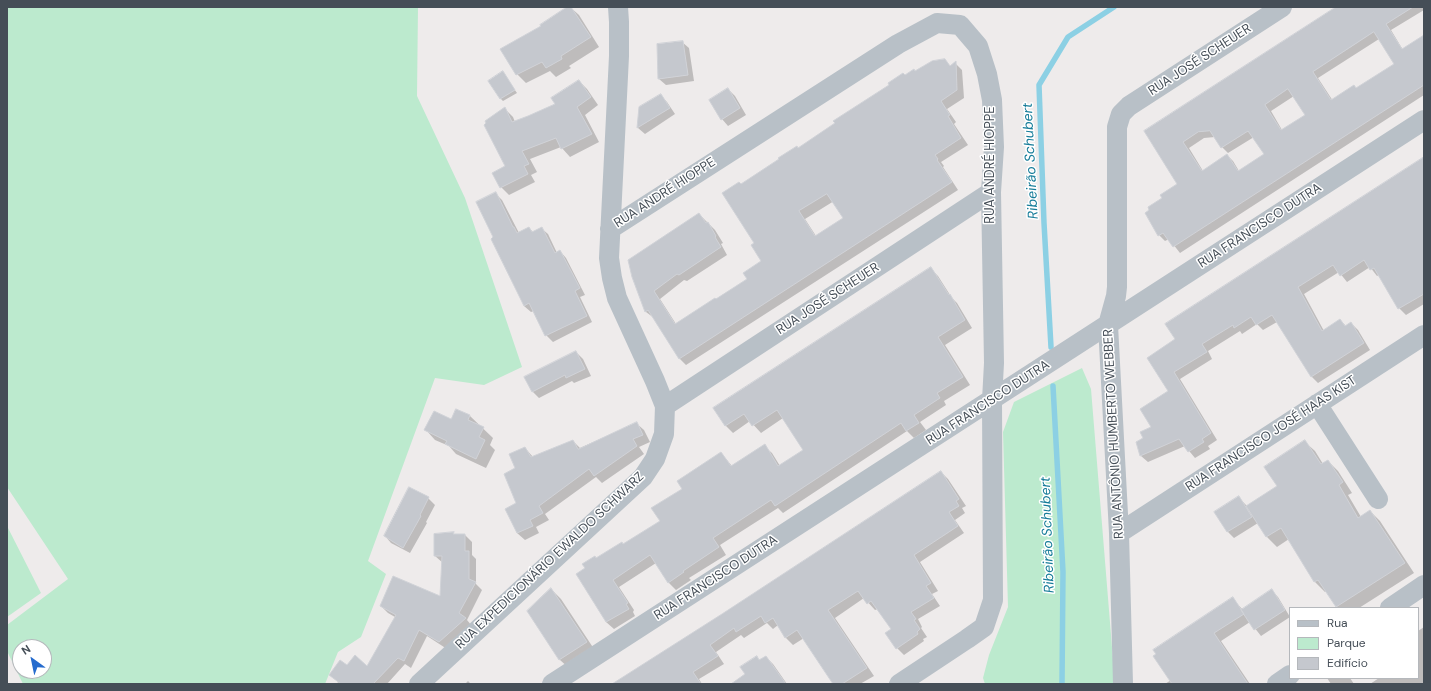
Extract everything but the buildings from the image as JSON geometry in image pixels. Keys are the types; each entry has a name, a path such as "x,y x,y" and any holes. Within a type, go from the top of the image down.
{"street":[{"name":"RUA EXPEDICIONÁRIO EWALDO SCHWARZ","path":"418,684 643,477 655,459 664,434 665,406 617,298 609,258 619,56 618,7"},
{"name":"RUA JOSÉ SCHEUER","path":"1120,114 1129,106 1282,7"},
{"name":"RUA ANDRÉ HIOPPE","path":"610,228 898,44 937,23 960,25 978,46 987,74 992,100 994,147 991,192 994,363 992,400 993,600 984,626 899,684"},
{"name":"RUA ANTÔNIO HUMBERTO WEBBER","path":"1120,114 1117,127 1117,287 1108,325 1119,533 1123,684"},
{"name":"RUA FRANCISCO DUTRA","path":"552,684 1424,120"},
{"name":"RUA JOSÉ SCHEUER","path":"665,406 991,192"},
{"name":"RUA FRANCISCO JOSÉ HAAS KIST","path":"1119,533 1424,335"},
{"path":"1317,404 1378,499"},
{"path":"1391,607 1424,585"},
{"path":"1277,684 1289,676"}],"green space":[{"path":"7,7 418,7 417,96 465,198 522,367 484,385 435,378 368,561 386,574 361,637 338,652 325,684 23,684 21,679 52,679 52,639 12,639 12,661 7,651 7,625 68,579 7,487"},
{"path":"1082,368 1091,389 1115,684 985,684 983,678 989,655 1008,607 1003,432 1014,402"},
{"path":"7,526 41,593 7,617"}],"waterway":[{"name":"Ribeirão Schubert","path":"1051,347 1044,223 1039,85 1068,37 1114,7"},
{"name":"Ribeirão Schubert","path":"1053,386 1063,572 1062,684"}]}
